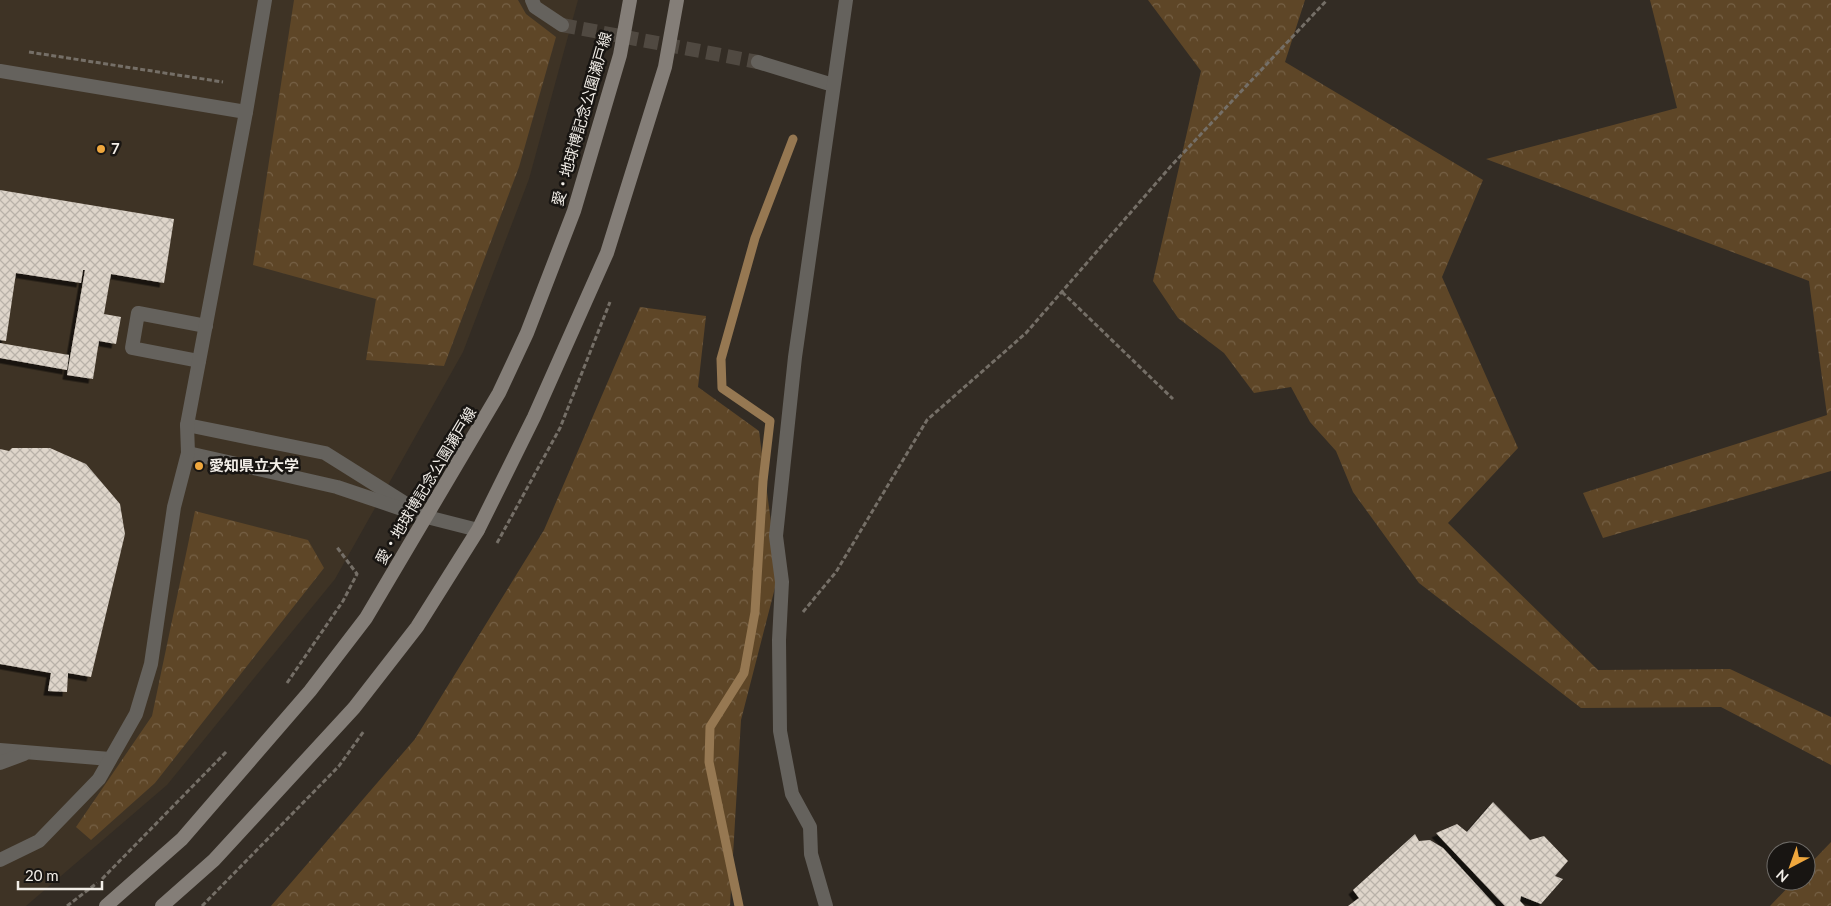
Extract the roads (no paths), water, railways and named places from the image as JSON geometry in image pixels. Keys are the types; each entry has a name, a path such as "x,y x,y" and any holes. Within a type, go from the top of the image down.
{"main road":[{"name":"愛・地球博記念公園瀬戸線","path":"106,906 182,839 310,692 366,618 428,517 499,393 527,333 574,211 620,55 630,0"},
{"path":"162,906 214,860 354,708 417,627 478,530 534,418 607,254 665,67 676,0"}],"street":[{"path":"0,860 39,841 99,779 136,714 151,664 174,507 188,453 187,425 246,112 265,0"},
{"path":"532,0 535,7 562,25"},
{"path":"826,906 811,854 810,827 792,794 780,731 779,640 782,582 776,536 795,357 846,0"},
{"path":"758,62 833,85"},
{"path":"0,71 246,112"},
{"path":"199,361 132,348 138,313 206,326"},
{"path":"187,425 325,453 428,517"},
{"path":"188,453 337,487 428,517 478,530"},
{"path":"0,750 110,759"},
{"path":"0,763 27,753"}],"waterway":[{"path":"739,906 709,762 710,727 744,673 755,612 763,481 770,421 722,388 721,359 755,238 793,139"}],"tunnel":[{"path":"562,25 758,62"}],"place":[{"name":"7","path":"101,149"},
{"name":"愛知県立大学","path":"199,466"}]}
